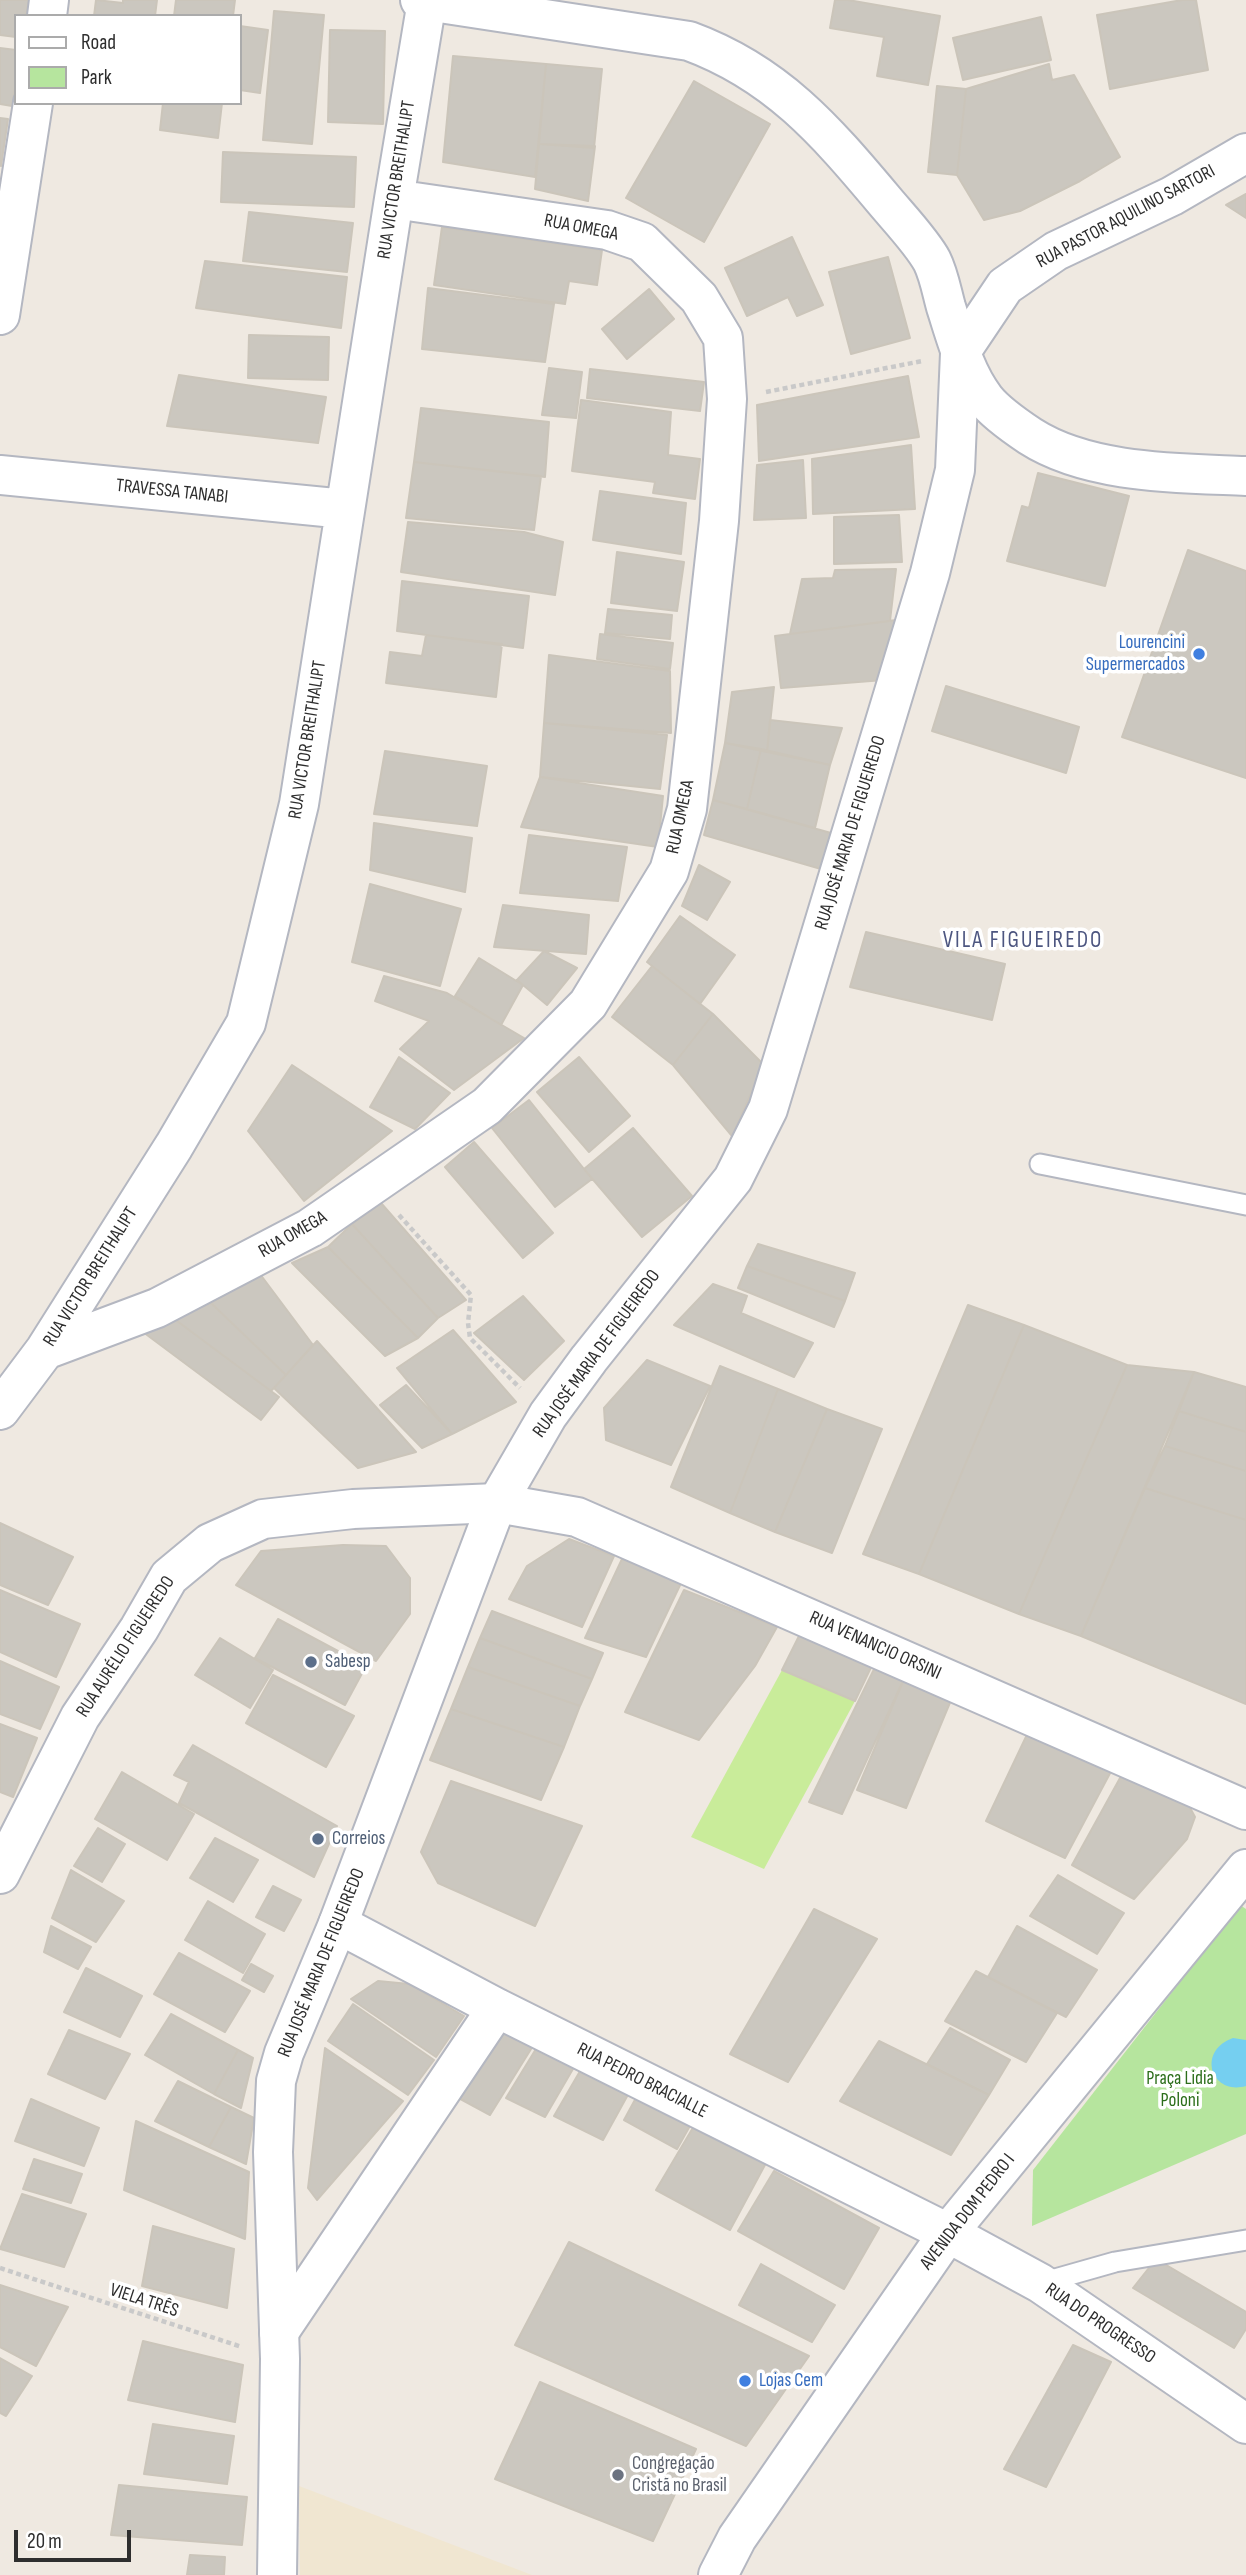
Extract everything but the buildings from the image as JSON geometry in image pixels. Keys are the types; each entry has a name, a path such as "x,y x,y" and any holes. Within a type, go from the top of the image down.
{"street":[{"path":"420,0 689,41 720,52 784,93 850,160 932,261 960,353 985,400 1031,437 1057,449 1104,464 1163,472 1246,477"},
{"name":"RUA VICTOR BREITHALIPT","path":"0,1410 45,1350 174,1146 246,1023 299,804 427,1"},
{"path":"0,315 33,105"},
{"name":"RUA PASTOR AQUILINO SARTORI","path":"960,353 1005,286 1056,251 1172,196 1246,153"},
{"name":"RUA OMEGA","path":"45,1350 157,1308 310,1228 487,1106 588,1004 669,871 687,809 719,521 727,399 723,338 699,298 642,242 607,230 394,199"},
{"name":"RUA JOSÉ MARIA DE FIGUEIREDO","path":"277,2575 279,2345 272,2152 276,2081 284,2053 338,1924 497,1503 548,1415 613,1328 733,1179 768,1109 930,573 956,470 960,353"},
{"name":"TRAVESSA TANABI","path":"0,475 345,509"},
{"name":"RUA VENANCIO ORSINI","path":"497,1503 577,1517 1246,1810"},
{"name":"RUA AURÉLIO FIGUEIREDO","path":"0,1874 80,1717 139,1629 169,1577 210,1543 263,1519 353,1509 497,1503"},
{"name":"AVENIDA DOM PEDRO I","path":"718,2575 737,2538 948,2233 1244,1877"},
{"name":"RUA PEDRO BRACIALLE","path":"338,1924 497,2008 948,2233"},
{"path":"279,2345 497,2008"},
{"name":"RUA DO PROGRESSO","path":"948,2233 1040,2283 1246,2424"}],"lane":[{"path":"1040,1164 1246,1205"},
{"path":"1040,2283 1115,2262 1246,2240"}],"path":[{"path":"727,399 960,353"},
{"path":"372,1185 471,1295 468,1323 470,1338 548,1415"},
{"name":"VIELA TRÊS","path":"0,2268 279,2345"}],"shaded area":[{"path":"299,2486 532,2575 300,2575"}],"green space":[{"path":"782,1670 855,1701 764,1869 691,1837"},
{"name":"Praça Lidia Poloni","path":"1240,1905 1246,1909 1246,2134 1032,2226 1033,2170"}],"water":[{"path":"1233,2038 1246,2040 1246,2086 1224,2085 1212,2071 1214,2052"}],"place":[{"name":"Lourencini Supermercados","path":"1199,654"},
{"name":"Sabesp","path":"311,1662"},
{"name":"Correios","path":"318,1839"},
{"name":"Lojas Cem","path":"745,2381"},
{"name":"Congregação Cristã no Brasil","path":"618,2475"}],"district":[{"name":"VILA FIGUEIREDO","path":"1023,941"}]}
